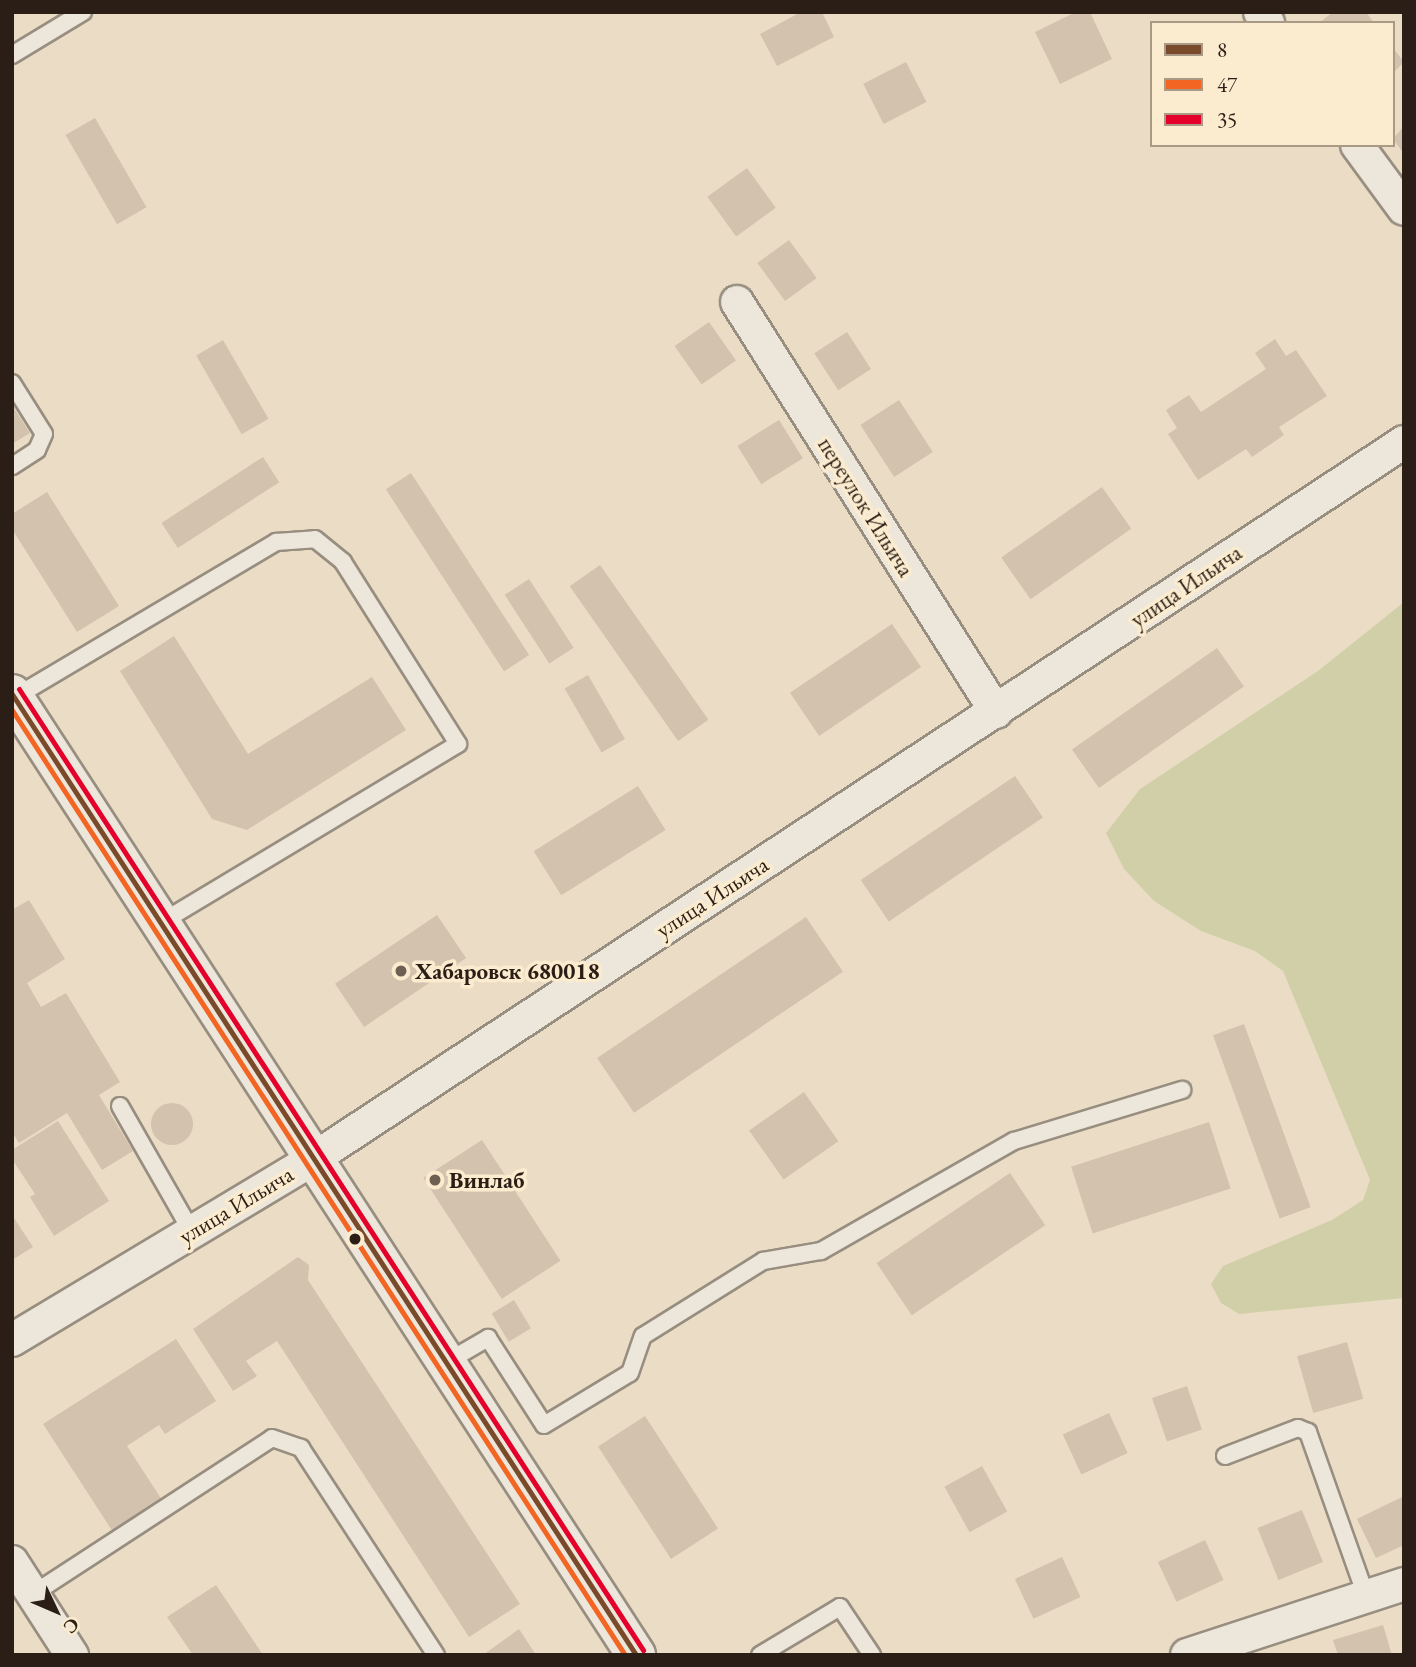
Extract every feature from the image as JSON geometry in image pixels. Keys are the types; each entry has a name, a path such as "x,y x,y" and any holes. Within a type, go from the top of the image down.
{"main road":[{"path":"13,696 164,921 445,1363 636,1655"}],"street":[{"path":"1358,147 1404,209"},
{"name":"переулок Ильича","path":"737,302 996,712"},
{"name":"улица Ильича","path":"12,1340 316,1157 1404,442"},
{"path":"12,1562 72,1655"},
{"path":"1187,1655 1365,1593 1404,1584"}],"lane":[{"path":"12,55 83,12"},
{"path":"12,383 44,434 37,450 12,466"},
{"path":"13,696 276,542 315,539 343,562 458,744 164,921"},
{"path":"445,1363 488,1338 544,1425 630,1373 643,1336 763,1261 821,1251 1014,1141 1182,1090"},
{"path":"120,1106 192,1232"},
{"path":"1225,1456 1298,1428 1308,1432 1365,1593"},
{"path":"33,1594 272,1438 301,1448 436,1655"},
{"path":"760,1655 840,1607 872,1655"}],"shaded area":[{"path":"1404,602 1404,1298 1239,1314 1221,1303 1211,1284 1223,1266 1332,1220 1363,1200 1370,1180 1283,971 1255,951 1201,931 1154,901 1124,869 1106,833 1140,789 1318,671"}],"building":[{"path":"801,12 822,12 834,37 777,66 760,34"},
{"path":"1076,12 1090,12 1112,59 1060,84 1035,32"},
{"path":"1333,12 1366,12 1373,21 1322,21"},
{"path":"1395,51 1404,62 1395,71"},
{"path":"906,62 926,102 884,124 863,84"},
{"path":"95,118 146,207 117,224 66,135"},
{"path":"1404,126 1404,154 1395,142 1395,137"},
{"path":"747,168 776,208 736,236 707,197"},
{"path":"789,240 817,278 785,301 757,263"},
{"path":"709,322 736,361 702,385 675,346"},
{"path":"847,332 871,369 838,390 814,353"},
{"path":"1275,339 1286,356 1296,350 1327,396 1279,427 1284,435 1252,457 1246,449 1198,480 1168,434 1177,428 1166,410 1189,395 1201,412 1266,369 1255,353"},
{"path":"223,340 268,419 242,434 196,356"},
{"path":"899,400 933,452 894,477 860,425"},
{"path":"12,405 30,433 12,444"},
{"path":"779,420 803,458 761,484 737,446"},
{"path":"263,457 279,482 178,548 162,523"},
{"path":"411,473 529,655 504,671 386,489"},
{"path":"1102,487 1131,529 1030,599 1001,558"},
{"path":"47,492 119,606 77,632 12,529 12,514"},
{"path":"600,565 708,720 678,741 570,586"},
{"path":"529,579 574,648 549,664 505,595"},
{"path":"892,624 921,667 819,736 790,693"},
{"path":"174,636 248,754 372,677 406,730 247,830 212,819 120,671"},
{"path":"1217,648 1244,687 1099,788 1072,750"},
{"path":"588,675 625,739 602,753 565,688"},
{"path":"1015,776 1043,817 889,921 861,880"},
{"path":"638,786 666,830 561,895 534,851"},
{"path":"29,900 65,959 27,983 41,1007 66,993 120,1082 99,1095 133,1151 102,1170 67,1113 19,1143 12,1132 12,910"},
{"name":"Хабаровск 680018","path":"437,915 466,958 364,1027 335,984"},
{"path":"806,917 843,972 634,1113 597,1058"},
{"path":"1244,1024 1311,1207 1280,1219 1213,1035"},
{"path":"804,1092 838,1141 784,1180 749,1130"},
{"path":"172,1103 187,1109 193,1124 187,1139 172,1145 157,1139 151,1124 157,1109"},
{"path":"58,1121 109,1201 54,1236 30,1197 35,1194 12,1159 12,1150"},
{"path":"1209,1122 1231,1189 1093,1233 1071,1167"},
{"path":"482,1140 560,1261 502,1299 423,1178"},
{"path":"1010,1173 1045,1225 912,1315 877,1263"},
{"path":"12,1215 33,1247 12,1260"},
{"path":"298,1257 309,1265 308,1280 520,1604 469,1637 277,1341 246,1361 257,1376 233,1391 193,1329"},
{"path":"514,1300 531,1328 509,1342 492,1313"},
{"path":"176,1339 216,1401 165,1434 159,1425 127,1446 162,1500 113,1532 43,1424"},
{"path":"1347,1342 1363,1399 1313,1413 1297,1356"},
{"path":"1187,1386 1202,1429 1167,1442 1152,1398"},
{"path":"1109,1413 1128,1453 1081,1474 1063,1435"},
{"path":"645,1416 718,1528 671,1559 598,1446"},
{"path":"982,1466 1007,1511 970,1532 944,1487"},
{"path":"1404,1496 1404,1545 1376,1558 1357,1519"},
{"path":"1302,1510 1323,1562 1278,1580 1257,1528"},
{"path":"1205,1540 1224,1580 1176,1602 1158,1562"},
{"path":"1062,1557 1081,1597 1033,1619 1015,1579"},
{"path":"216,1585 263,1655 193,1655 167,1617"},
{"path":"1383,1625 1392,1655 1338,1655 1333,1640"},
{"path":"519,1629 536,1655 483,1655"}],"transit line":[{"name":"35","path":"19,689 643,1650"},
{"name":"8","path":"12,694 636,1655"},
{"name":"47","path":"12,710 625,1655"}],"place":[{"name":"Хабаровск 680018","path":"401,971"},
{"name":"Винлаб","path":"435,1180"}]}
